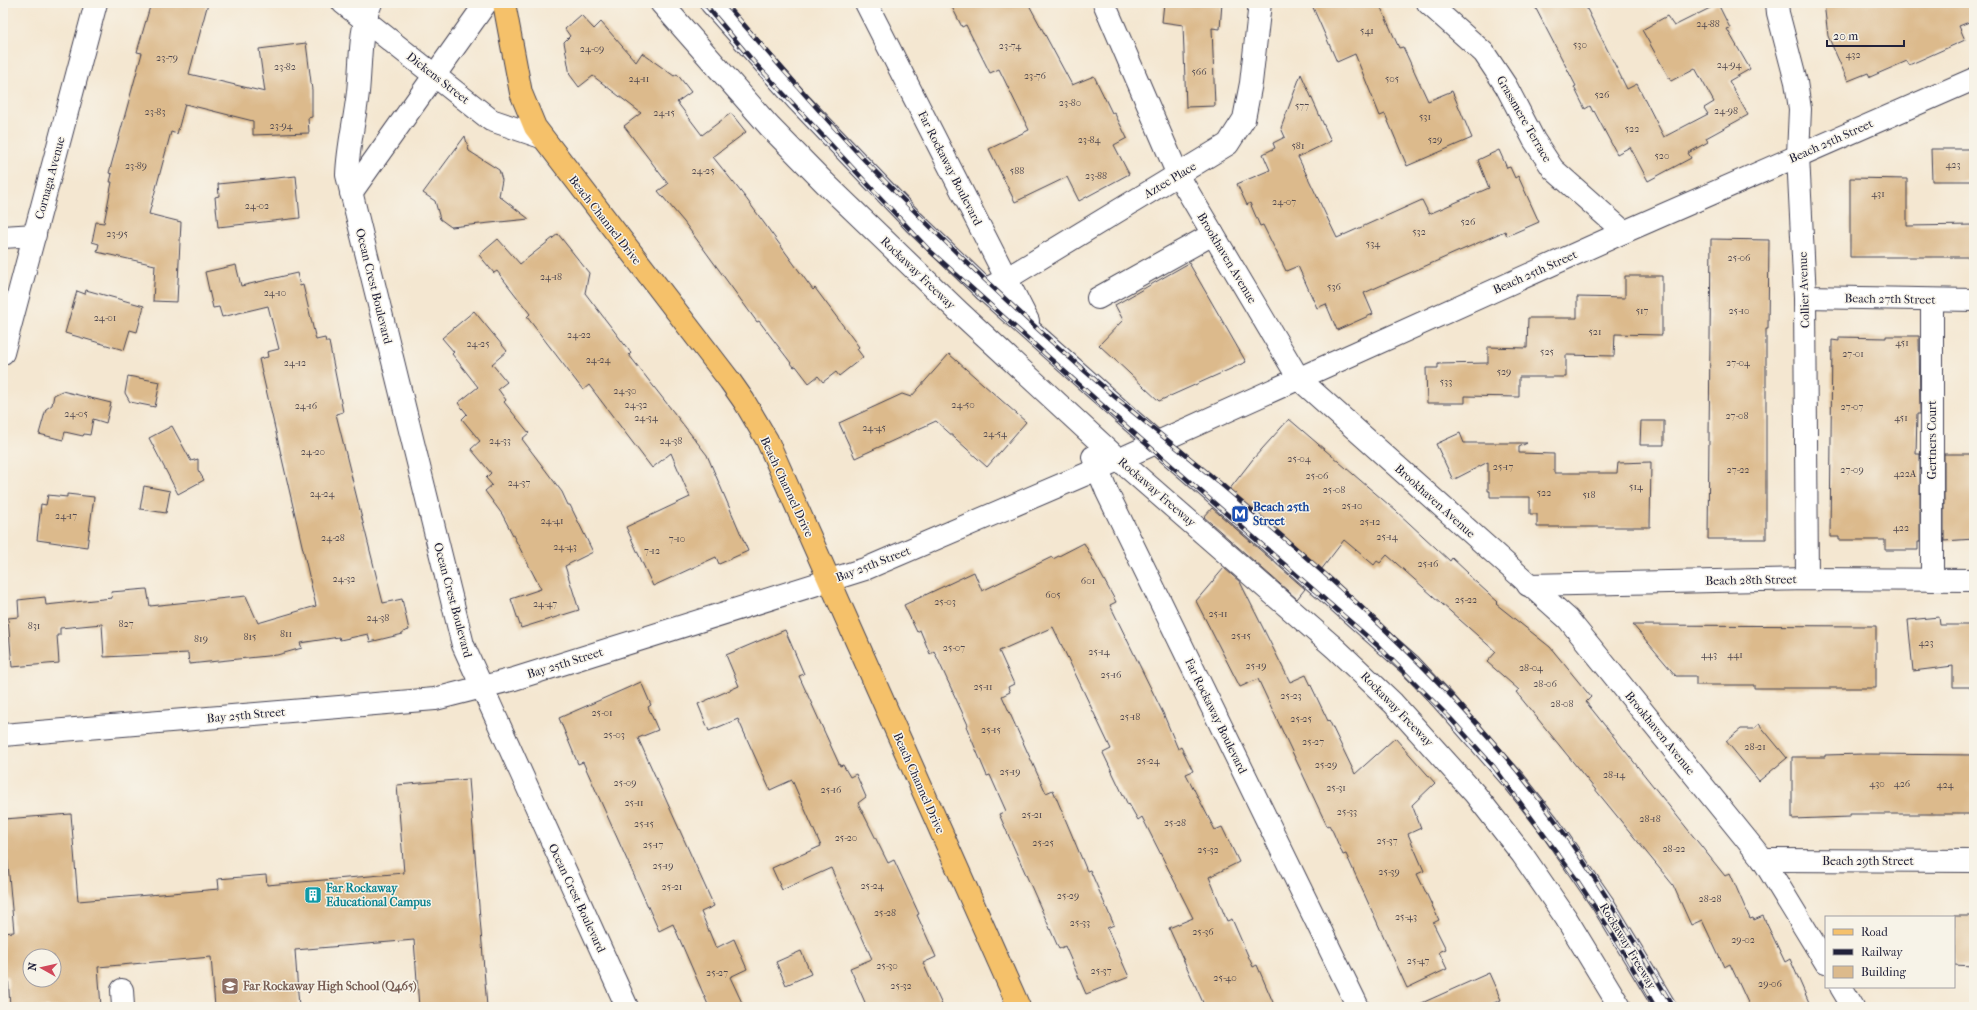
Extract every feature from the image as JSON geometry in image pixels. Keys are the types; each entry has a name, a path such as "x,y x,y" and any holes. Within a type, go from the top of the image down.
{"main road":[{"name":"Beach Channel Drive","path":"504,3 521,93 530,118 541,137 744,401 767,440 1019,1007"}],"street":[{"name":"Cornaga Avenue","path":"3,353 96,3"},
{"name":"Dickens Street","path":"343,3 368,12 435,75 492,120 541,137"},
{"path":"350,193 486,3"},
{"name":"Rockaway Freeway","path":"661,3 769,126 825,183 963,316 1118,459 1336,649 1393,703 1475,794 1522,854 1566,918 1620,1007"},
{"name":"Rockaway Freeway","path":"711,3 758,58 840,147 914,222 985,290 1410,665 1510,776 1548,824 1603,904 1665,1007"},
{"name":"Far Rockaway Boulevard","path":"866,3 1034,332"},
{"name":"Brookhaven Avenue","path":"1104,3 1178,175 1299,379 1528,585 1568,619 1763,860 1825,961"},
{"name":"Aztec Place","path":"985,290 1006,279 1228,144 1244,119 1251,83 1260,3"},
{"name":"Grassmere Terrace","path":"1428,3 1484,53 1506,86 1534,140 1553,169 1624,232"},
{"name":"Collier Avenue","path":"1777,3 1778,13 1796,82 1800,109 1798,155 1805,297 1806,579"},
{"name":"Ocean Crest Boulevard","path":"368,12 348,161 350,193 463,645 627,1007"},
{"name":"Beach 25th Street","path":"1098,469 1624,232 1974,79"},
{"path":"1098,298 1213,234"},
{"path":"3,237 35,235"},
{"name":"Beach 27th Street","path":"1805,297 1974,300"},
{"name":"Gertners Court","path":"1932,300 1932,580"},
{"name":"Far Rockaway Boulevard","path":"1080,424 1107,492 1358,1007"},
{"name":"Bay 25th Street","path":"3,735 435,699 482,689 865,569 1098,469"},
{"name":"Beach 28th Street","path":"1528,585 1806,579 1974,580"},
{"name":"Beach 29th Street","path":"1763,860 1974,861"},
{"path":"1842,988 1853,1007"}],"building":[{"path":"151,3 208,3 189,74 265,92 259,49 306,43 312,90 312,117 308,118 309,133 253,135 253,121 185,104 177,134 171,132 149,214 181,222 177,302 153,301 155,265 97,252 99,244 92,242 96,222 104,223 112,182 110,182 112,174 109,173 142,53 137,52"},
{"path":"950,3 1028,3 1072,85 1094,76 1112,113 1114,112 1127,138 1114,145 1129,174 1079,201 1067,177 1015,202 989,149 1029,130 999,69 990,73 966,25 962,27"},
{"path":"1164,3 1222,3 1220,29 1212,28 1215,106 1186,107 1183,25 1162,22"},
{"path":"1311,3 1379,3 1399,48 1403,47 1428,101 1452,91 1472,138 1407,166 1385,114 1380,116 1355,54 1337,62"},
{"path":"1533,3 1584,3 1627,89 1637,84 1664,137 1708,114 1704,108 1714,102 1695,68 1671,81 1642,30 1667,16 1674,26 1718,4 1730,28 1727,29 1750,69 1729,81 1748,115 1706,138 1708,142 1688,153 1691,158 1648,181 1630,147 1617,154 1594,111 1593,112 1590,106 1585,109 1574,87 1576,86"},
{"path":"1824,3 1974,3 1974,20 1959,26 1965,40 1909,65 1907,61 1870,77 1868,73 1848,81 1828,36"},
{"path":"581,15 594,29 601,22 636,62 642,53 674,76 677,74 691,92 677,102 702,135 731,113 746,132 713,157 745,197 813,290 815,288 859,347 857,349 863,357 839,376 836,372 823,382 818,376 809,383 796,366 794,367 759,321 757,322 684,222 658,191 668,184 624,126 641,113 593,76 579,87 570,75 564,42 570,36 565,29"},
{"path":"1301,74 1331,141 1298,157 1337,238 1422,200 1429,214 1489,188 1478,160 1499,150 1507,168 1510,167 1515,178 1518,176 1539,222 1507,236 1505,231 1364,293 1373,314 1337,330 1326,304 1317,308 1298,266 1286,271 1263,225 1260,226 1250,203 1247,205 1237,184 1270,170 1263,154 1275,148 1273,143 1285,137 1281,128"},
{"path":"465,136 469,151 499,170 502,180 499,196 529,219 451,227 440,219 435,201 423,193"},
{"path":"1931,149 1974,149 1974,181 1932,181"},
{"path":"296,176 300,218 218,227 215,197 219,196 218,184"},
{"path":"1850,178 1907,179 1907,226 1974,225 1974,257 1850,257"},
{"path":"558,234 589,273 585,293 631,353 629,355 707,455 748,551 719,564 716,557 653,586 626,527 690,497 671,453 652,468 589,385 583,390 527,317 530,314 497,271 494,273 479,255 498,239 520,264"},
{"path":"1711,239 1769,240 1768,329 1766,329 1766,539 1708,539"},
{"path":"1189,263 1246,362 1159,401 1099,345 1123,320 1115,305"},
{"path":"236,265 241,286 297,273 300,286 303,285 316,340 325,338 326,342 329,342 343,412 336,414 383,603 402,599 409,630 403,632 403,634 370,642 368,634 340,640 339,637 300,643 302,648 277,655 189,664 188,653 104,657 102,624 60,628 60,635 57,635 59,663 12,667 8,618 19,617 18,600 45,597 46,605 112,598 111,592 147,589 150,606 246,596 258,623 316,606 259,359 268,357 267,352 279,349 268,306 222,317 219,307 213,308 205,272"},
{"path":"1625,276 1662,276 1662,335 1615,334 1614,356 1566,355 1566,377 1519,377 1519,397 1465,396 1465,403 1427,403 1426,368 1438,368 1438,364 1488,363 1488,347 1527,348 1528,318 1577,318 1577,297 1625,298"},
{"path":"86,290 144,306 137,332 130,330 124,350 65,333 77,291 85,294"},
{"path":"474,311 507,351 492,364 507,382 498,389 506,400 504,402 529,433 522,439 562,492 593,552 565,566 579,610 521,628 511,599 541,589 502,514 485,491 492,485 486,478 491,473 471,449 480,441 462,419 467,414 458,403 478,387 452,354 454,352 442,338"},
{"path":"1886,336 1919,336 1920,414 1917,414 1916,454 1920,454 1920,542 1918,542 1918,550 1885,550 1885,540 1839,540 1839,537 1830,537 1832,340 1839,341 1839,337 1886,338"},
{"path":"949,354 1026,422 987,467 936,421 855,458 839,423 902,394 911,397"},
{"path":"128,376 160,382 155,407 130,402 125,393"},
{"path":"62,391 111,403 106,423 93,419 90,435 84,434 83,436 65,432 63,440 39,434 46,409 52,405 54,395"},
{"path":"1289,419 1396,511 1450,561 1452,558 1498,602 1496,604 1550,647 1591,697 1586,702 1725,876 1730,873 1750,919 1753,918 1754,920 1763,916 1785,962 1790,959 1811,1007 1750,1007 1730,964 1724,967 1702,920 1691,925 1673,885 1516,692 1519,690 1487,662 1496,652 1387,555 1380,563 1377,561 1374,565 1344,540 1321,570 1229,490 1253,459"},
{"path":"1641,421 1664,421 1664,445 1640,445"},
{"path":"172,426 191,461 198,459 198,470 204,480 178,494 149,438"},
{"path":"1460,433 1464,443 1527,443 1519,447 1519,453 1554,454 1554,473 1617,473 1618,463 1651,462 1650,527 1537,527 1537,514 1530,514 1530,497 1490,497 1490,491 1488,491 1488,462 1453,480 1436,444"},
{"path":"1944,454 1974,454 1974,539 1944,541"},
{"path":"144,486 170,491 166,513 140,509"},
{"path":"67,494 94,497 87,547 37,540 41,504 46,505 48,495 67,497"},
{"path":"1212,508 1305,589 1297,599 1204,517"},
{"path":"1084,543 1116,602 1110,605 1163,713 1178,749 1181,747 1193,771 1186,774 1215,830 1222,827 1239,862 1209,877 1227,921 1232,919 1253,967 1257,965 1275,1007 1205,1007 1169,928 1193,918 1142,817 1138,820 1129,804 1128,805 1103,753 1111,749 1053,627 999,651 1014,684 1008,687 1010,692 1002,696 1046,793 1053,790 1087,871 1090,870 1114,925 1107,928 1129,977 1086,994 1065,946 1059,949 999,814 1006,811 990,775 987,776 966,726 968,725 934,651 930,654 920,630 917,632 904,605 974,572 982,591 1052,557 1053,559"},
{"path":"1224,568 1240,582 1290,682 1306,675 1355,774 1395,738 1435,783 1412,805 1421,828 1408,834 1424,871 1417,874 1439,920 1433,923 1446,949 1439,952 1447,969 1407,988 1346,854 1343,855 1333,832 1329,825 1327,826 1258,679 1240,687 1196,601"},
{"path":"1939,617 1940,625 1974,625 1974,687 1953,687 1953,666 1913,671 1908,620"},
{"path":"1633,625 1876,626 1876,688 1754,688 1754,685 1696,685 1696,676 1676,676"},
{"path":"785,630 804,674 799,676 840,766 843,765 850,777 856,774 866,797 858,803 888,863 894,860 919,914 917,915 936,957 923,963 943,1007 867,1007 850,968 872,959 831,868 782,890 772,868 821,846 792,780 770,790 738,719 709,731 698,704 739,686 726,655"},
{"path":"641,682 651,705 648,707 658,730 638,738 714,906 701,912 716,948 734,939 747,969 730,977 744,1007 709,1007 673,924 659,931 583,762 578,764 559,718"},
{"path":"1759,724 1787,758 1759,781 1726,741 1741,729 1753,729"},
{"path":"1825,755 1974,755 1974,814 1850,814 1850,817 1792,819 1792,757 1825,757"},
{"name":"Far Rockaway Educational Campus","path":"469,779 487,1007 419,1007 414,940 295,950 299,1007 215,1007 211,957 98,967 101,1007 10,1007 8,976 3,976 3,933 14,932 4,819 71,814 78,901 219,889 218,879 266,875 267,885 404,873 397,785"},
{"path":"1955,916 1974,916 1974,966 1955,965"},
{"path":"801,951 811,974 786,985 776,962"},
{"path":"1489,973 1501,1000 1484,1007 1413,1007"}],"railway":[{"path":"704,3 753,61 929,250 1112,414 1377,645 1450,718 1494,767 1577,880 1617,941 1655,1007"},
{"path":"725,3 855,150 930,227 988,283 1077,364 1224,487 1340,587 1403,647 1464,709 1519,773 1567,837 1611,904 1673,1007"}],"place":[{"name":"Beach 25th Street","path":"1240,514"},
{"name":"Far Rockaway Educational Campus","path":"313,895"},
{"name":"Far Rockaway High School (Q465)","path":"230,986"}]}
